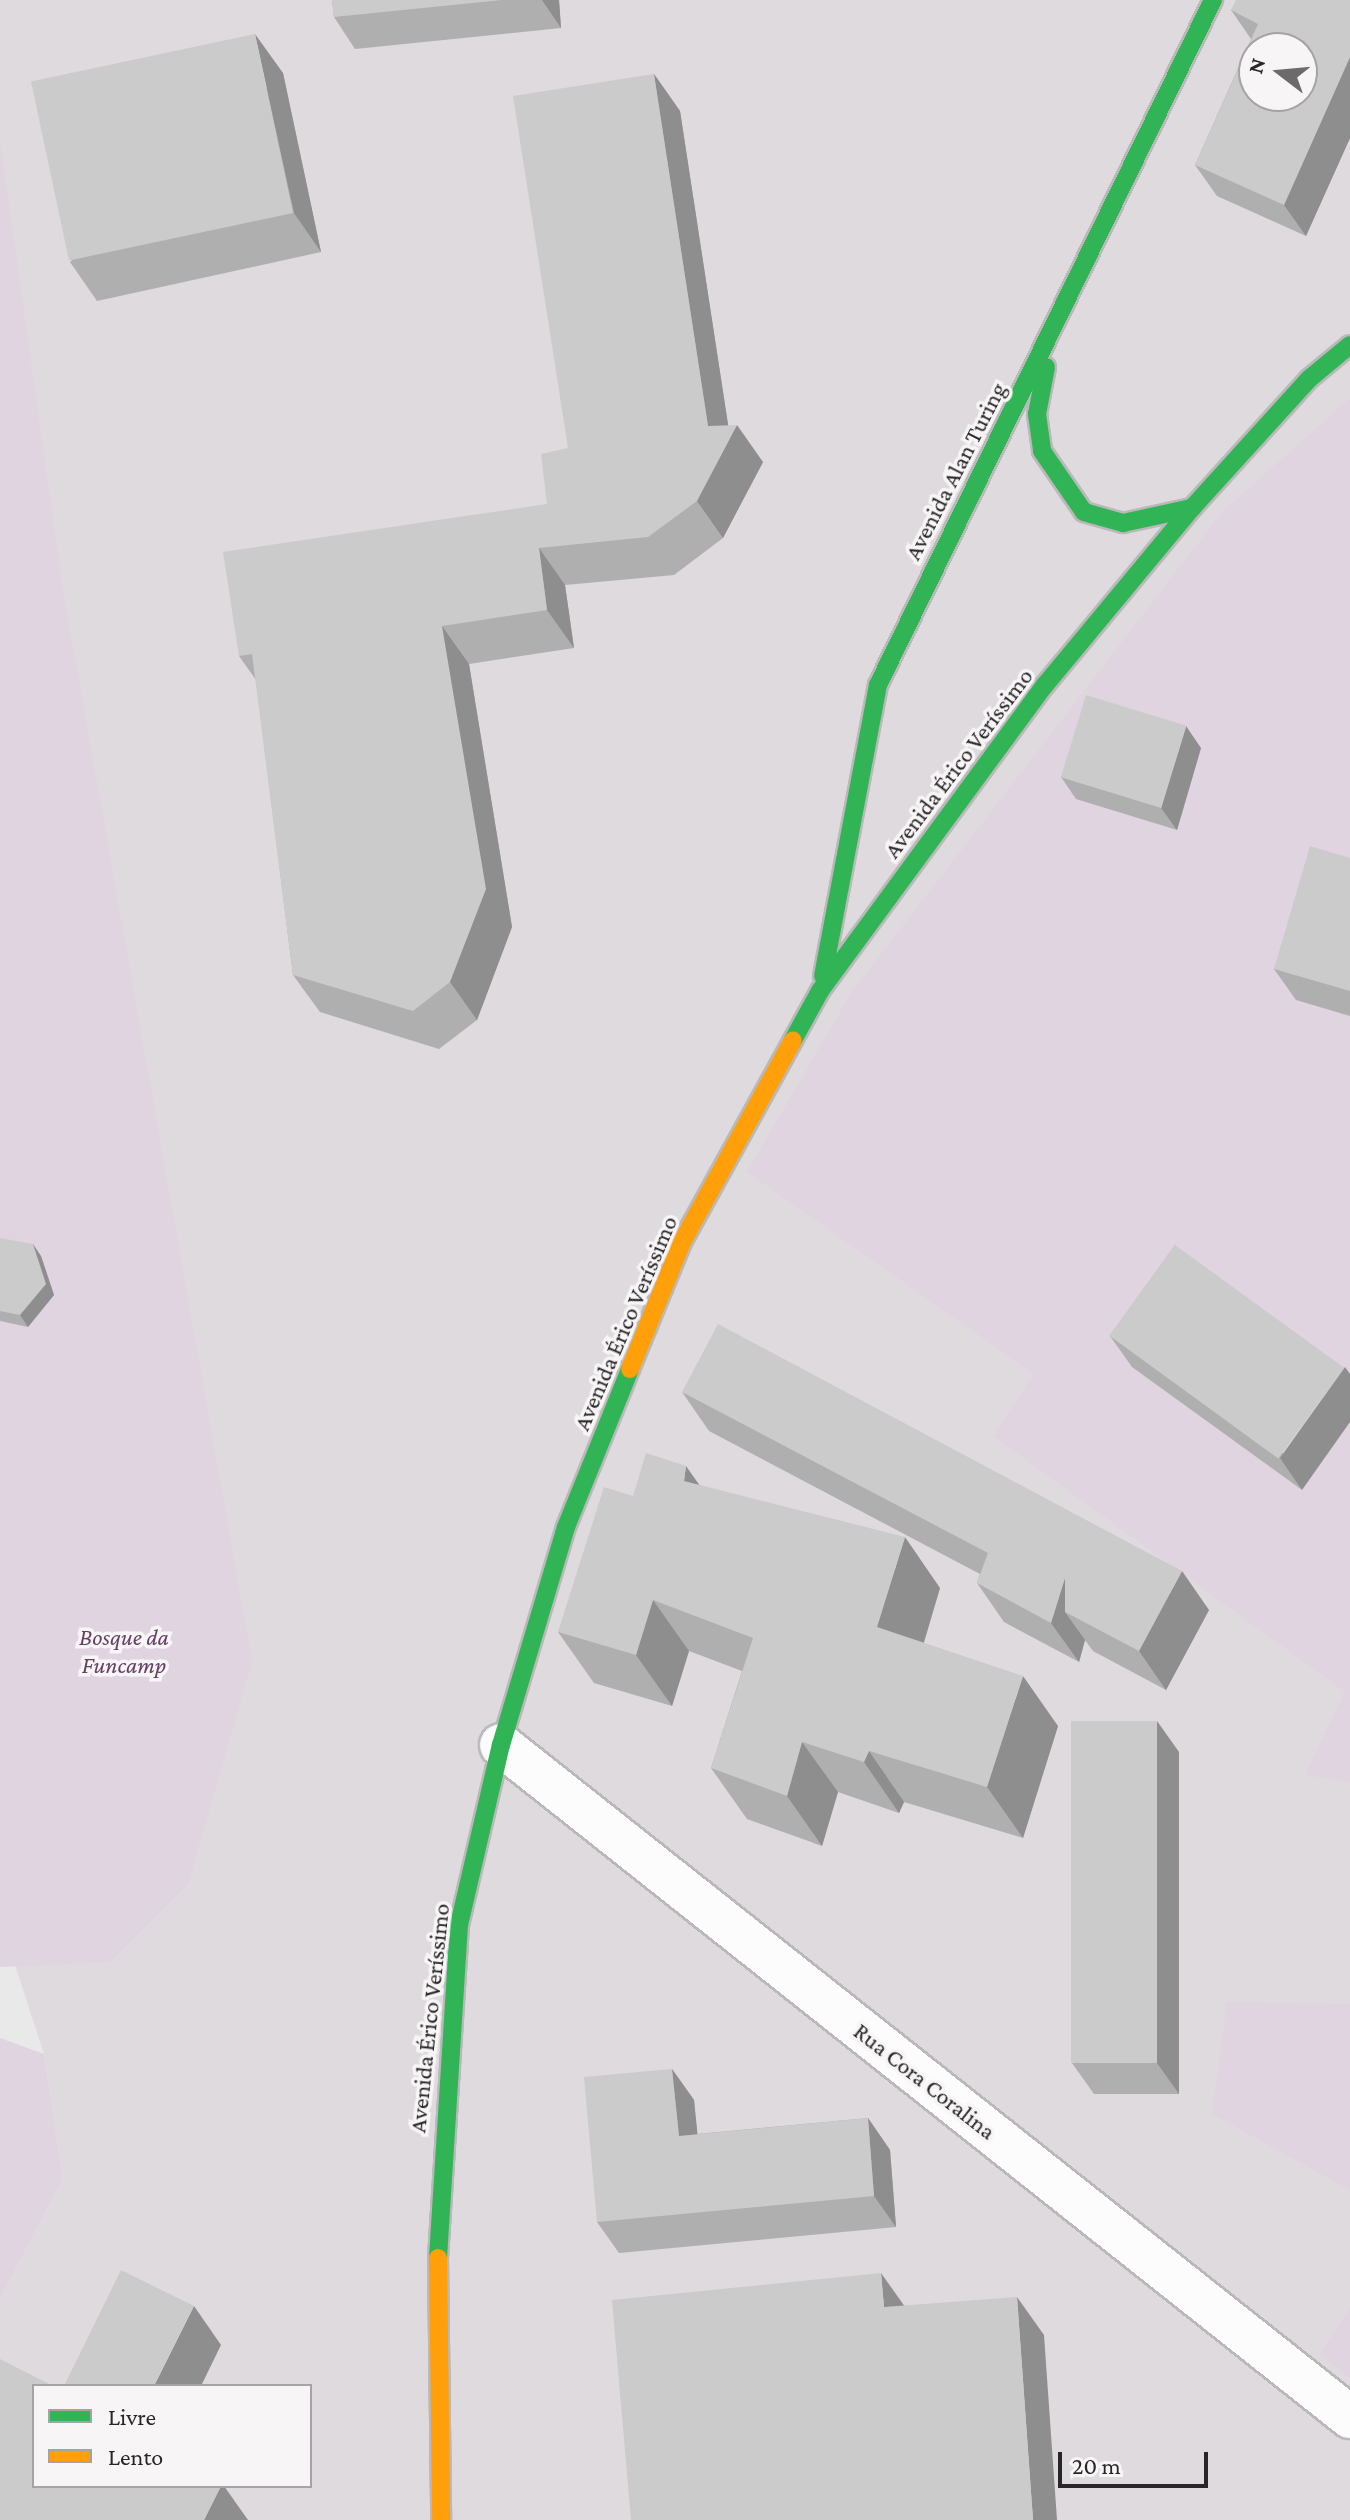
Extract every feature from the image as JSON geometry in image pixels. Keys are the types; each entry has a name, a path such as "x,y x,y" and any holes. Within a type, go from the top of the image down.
{"street":[{"name":"Avenida Alan Turing","path":"820,991 878,685 1053,333 1213,0"},
{"path":"1053,333 1037,414 1042,451 1060,487 1084,512 1123,523 1192,508"},
{"name":"Avenida Érico Veríssimo","path":"441,2520 440,2098 459,1925 501,1745 566,1527 682,1242 820,991 1045,685 1192,508 1309,379 1350,345"},
{"name":"Rua Cora Coralina","path":"501,1745 1350,2417"}],"shaded area":[{"path":"0,0 1350,0 1350,2520 0,2520 0,2299 63,2179 44,2054 0,1919"}],"green space":[{"name":"Bosque da Funcamp","path":"0,141 63,590 252,1662 188,1884 110,1962 0,1967"},
{"path":"1350,398 1350,1782 1305,1775 1345,1692 993,1436 1034,1374 747,1172 851,993 1222,512"},
{"path":"1227,2002 1350,2004 1350,2190 1212,2114"},
{"path":"0,2038 44,2054 63,2179 0,2299"},
{"path":"1350,2309 1350,2379 1320,2354"}],"building":[{"path":"332,0 502,0 334,17"},
{"path":"1236,0 1350,0 1350,57 1284,205 1195,165 1238,69 1238,112 1318,112 1318,32 1254,32 1258,24 1231,10"},
{"path":"255,34 293,213 69,261 31,82"},
{"path":"654,74 708,426 737,425 697,501 648,537 539,548 547,610 442,626 486,889 450,982 413,1011 293,975 252,654 239,656 223,552 547,504 541,454 568,448 513,96"},
{"path":"1086,695 1186,726 1161,808 1061,777"},
{"path":"1310,846 1350,858 1350,991 1274,969"},
{"path":"0,1238 33,1244 46,1284 20,1315 0,1311"},
{"path":"1175,1245 1344,1368 1278,1458 1109,1336"},
{"path":"718,1324 1182,1571 1139,1651 1065,1612 1065,1578 1051,1623 977,1583 988,1553 682,1392"},
{"path":"646,1453 686,1466 684,1481 905,1537 877,1627 1023,1676 987,1787 869,1751 864,1762 802,1742 787,1796 711,1768 753,1638 653,1600 636,1655 558,1632 604,1487 633,1496"},
{"path":"1071,1721 1157,1721 1157,2063 1071,2063"},
{"path":"672,2069 679,2136 868,2118 874,2196 597,2222 584,2077"},
{"path":"121,2270 194,2306 155,2384 65,2384"},
{"path":"881,2273 884,2307 1017,2297 1033,2520 631,2520 612,2300"},
{"path":"0,2359 49,2384 32,2384 32,2488 220,2488 204,2520 0,2520"}],"traffic: fast":[{"path":"823,976 878,685 1213,0"},
{"path":"793,1040 820,991 1045,685 1192,508 1309,379 1350,345"},
{"path":"1046,367 1037,414 1042,451 1084,512 1123,523 1192,508"},
{"path":"438,2258 459,1925 501,1745 566,1527 630,1369"}],"traffic: slow":[{"path":"630,1369 682,1242 793,1040"},
{"path":"438,2258 441,2520"}]}
